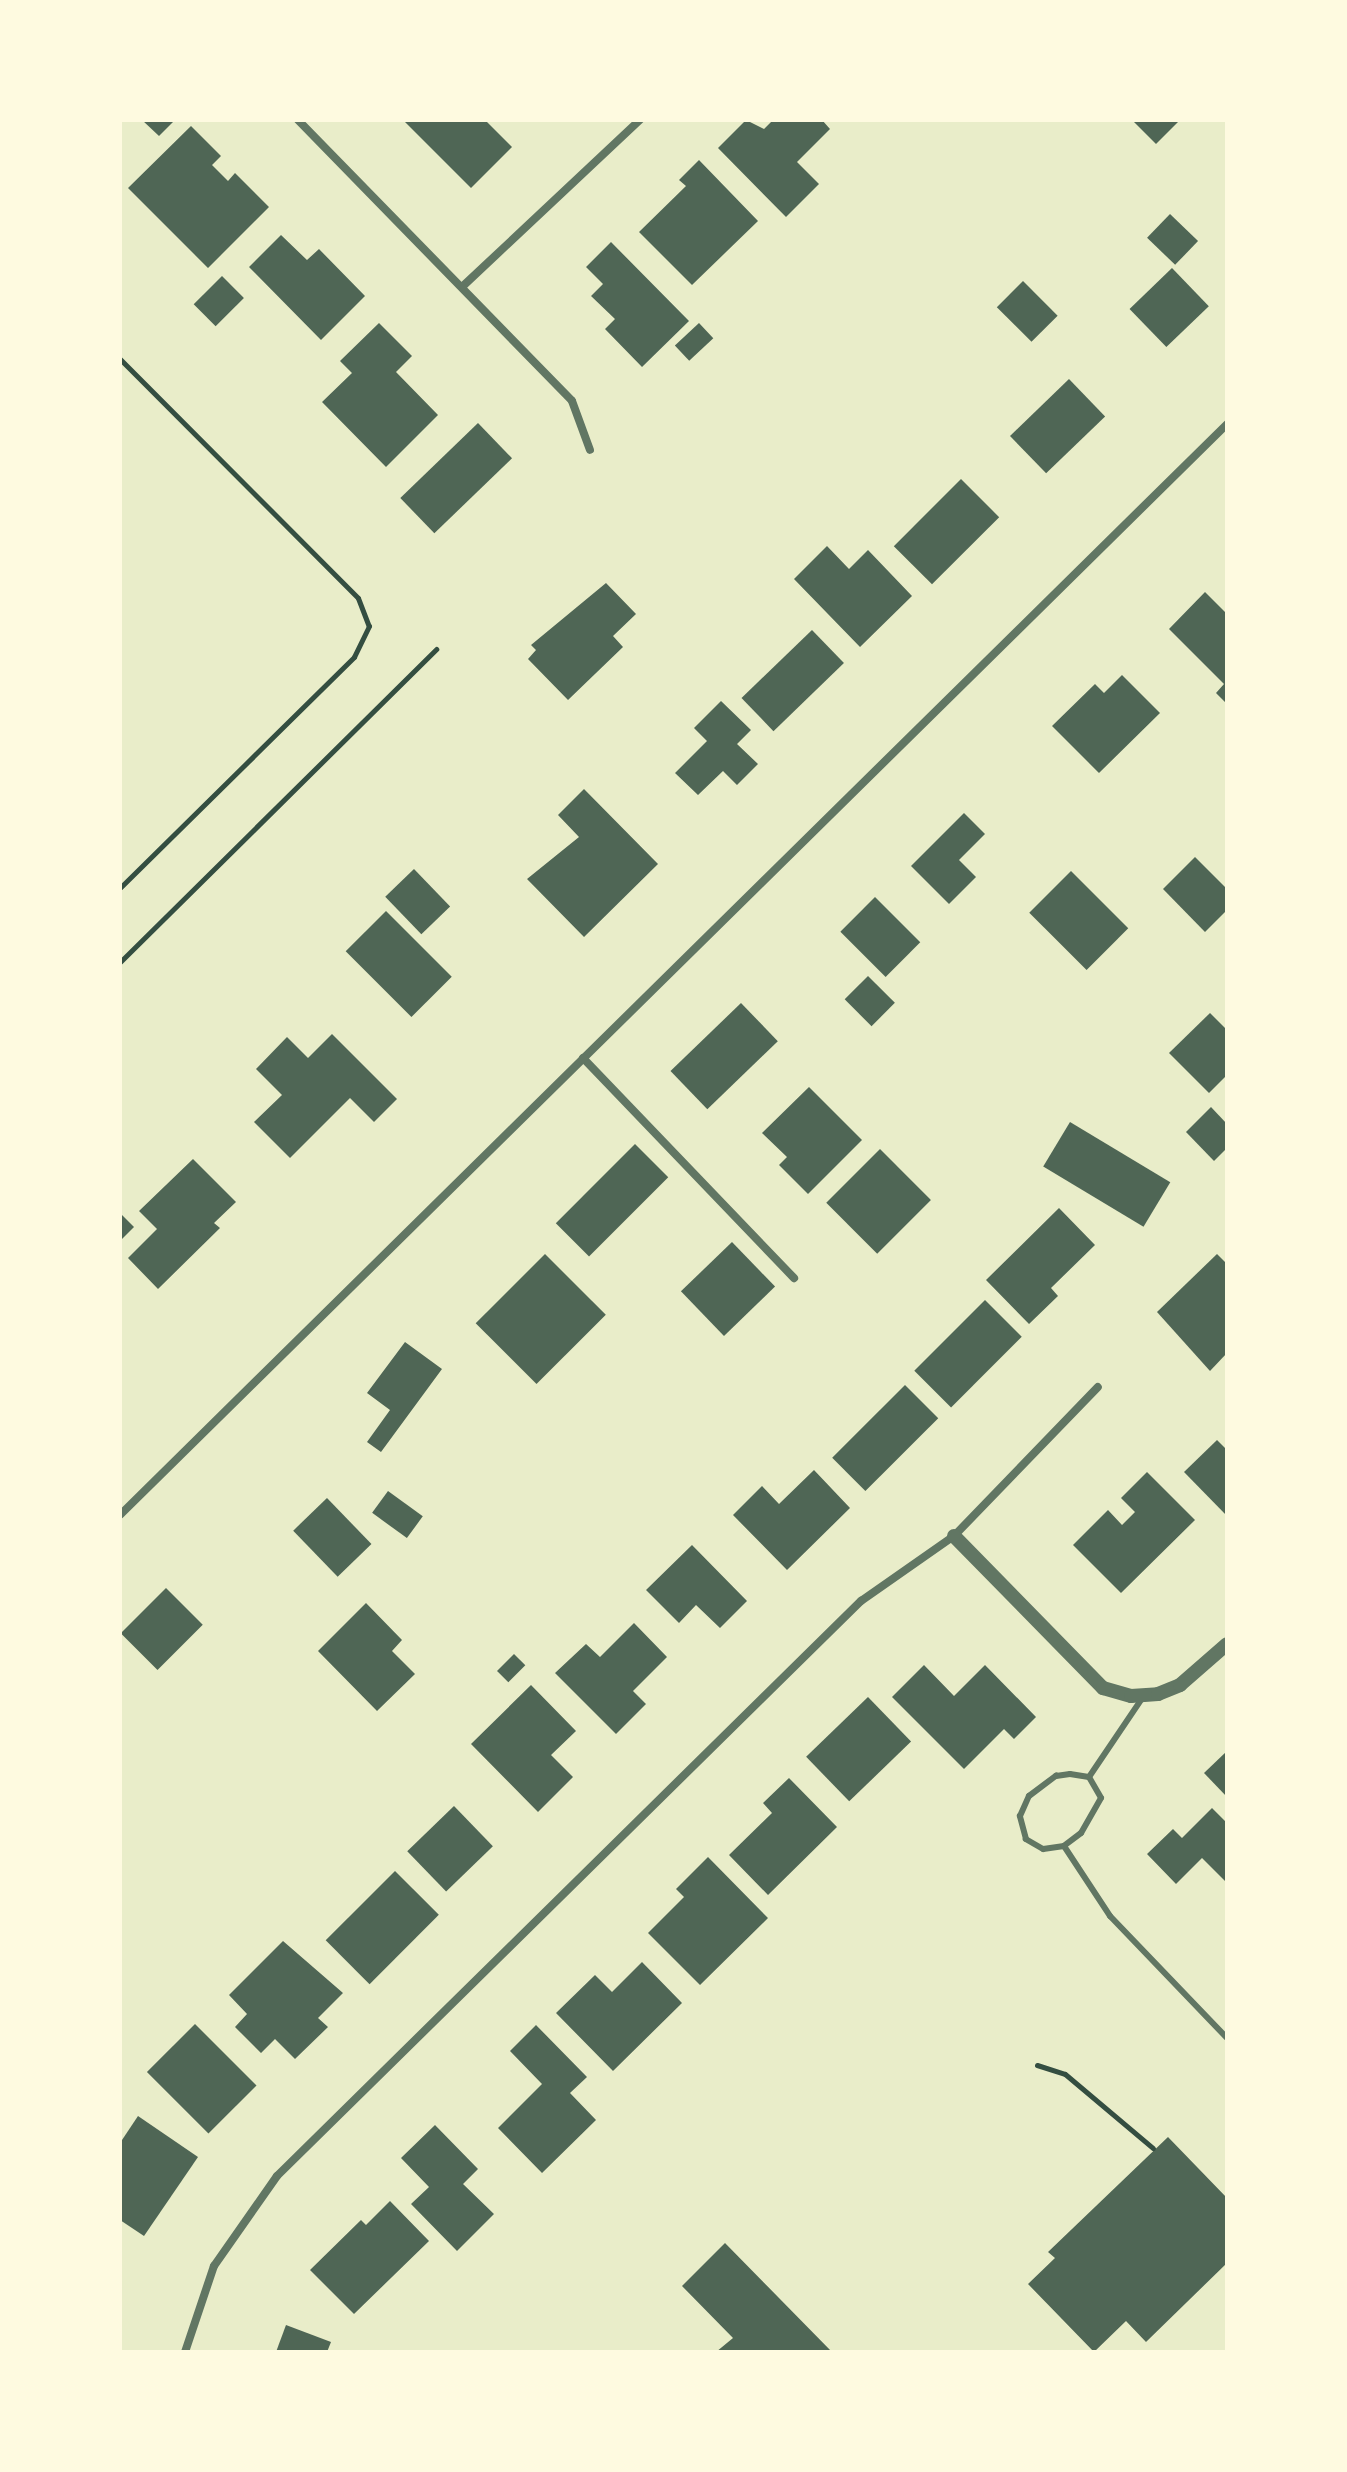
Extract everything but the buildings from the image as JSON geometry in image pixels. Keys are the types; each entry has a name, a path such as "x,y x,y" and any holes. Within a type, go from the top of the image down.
{"street":[{"path":"298,120 572,401 590,450"},
{"path":"463,286 640,120"},
{"path":"120,1515 1227,424"},
{"path":"583,1058 794,1278"},
{"path":"185,2352 214,2266 277,2176 861,1601 954,1536 1098,1387"},
{"path":"954,1536 1093,1681 1120,1694 1144,1696 1180,1685 1227,1644"}],"lane":[{"path":"1089,1777 1144,1696"},
{"path":"1056,1776 1089,1777 1101,1798 1093,1818 1064,1846 1043,1849 1026,1839 1020,1816 1029,1796 1056,1776"},
{"path":"1064,1846 1110,1916 1227,2038"}],"path":[{"path":"120,359 358,598 369,626 354,657 120,888"},
{"path":"120,962 436,649"},
{"path":"1037,2065 1065,2074 1153,2148"}]}
